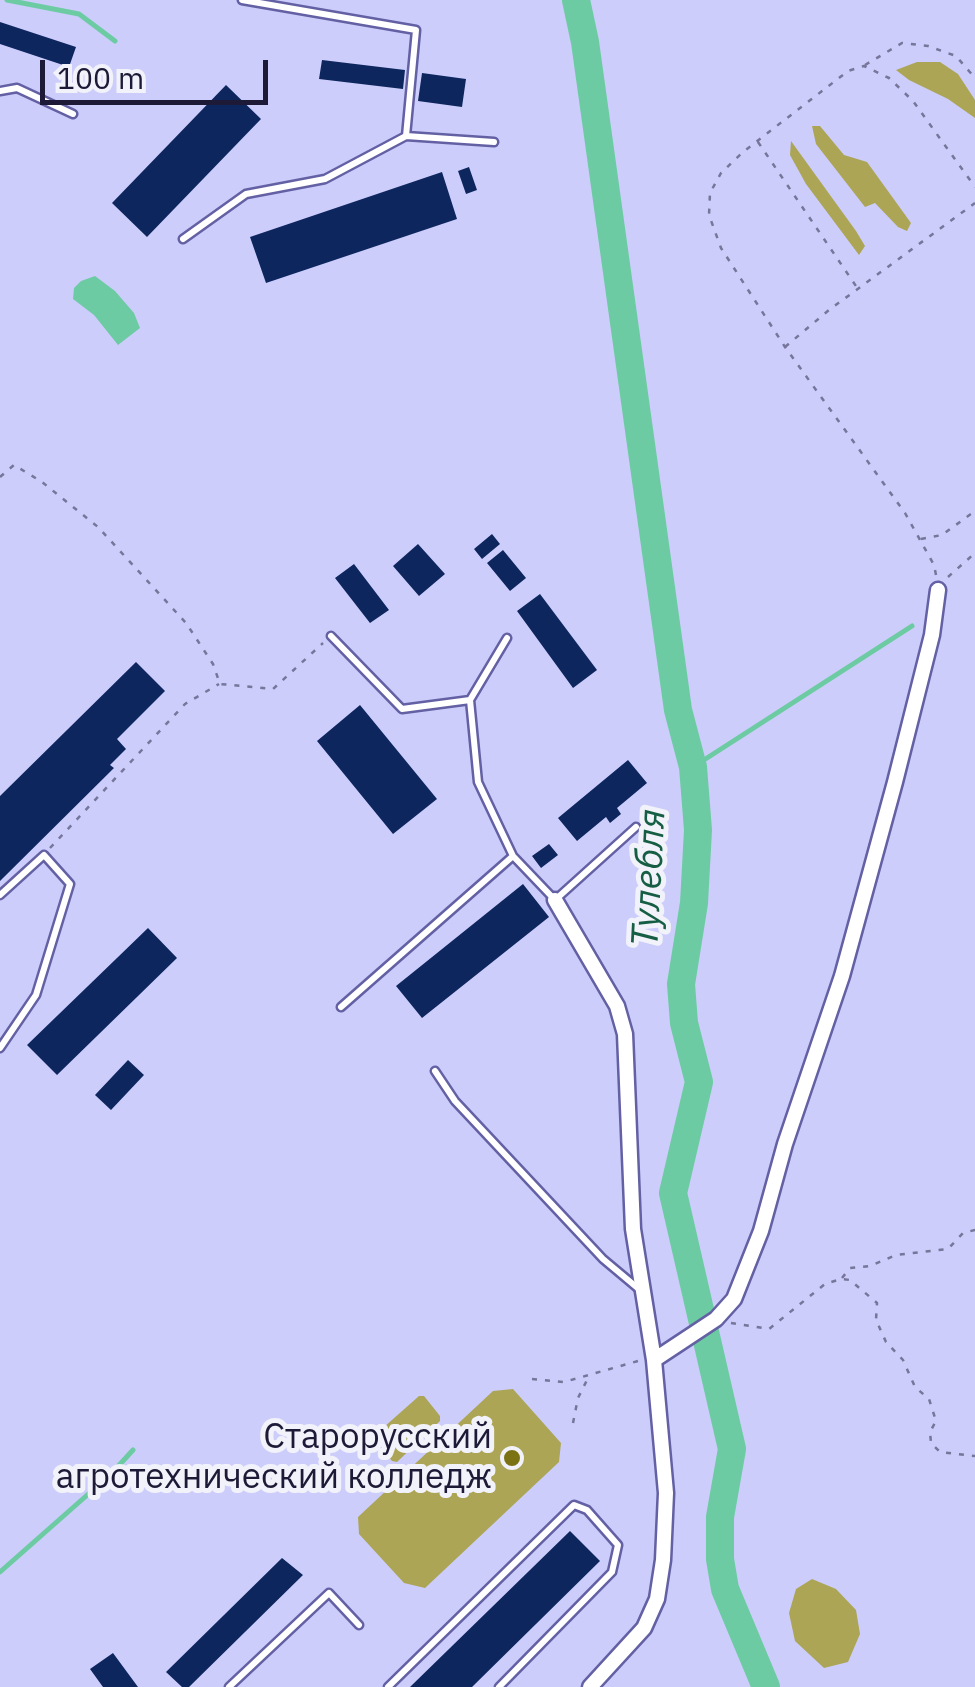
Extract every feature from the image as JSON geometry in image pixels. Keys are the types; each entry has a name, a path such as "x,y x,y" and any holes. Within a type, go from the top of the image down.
{"street":[{"path":"654,1360 716,1318 734,1299 761,1232 842,976 932,635 938,590"},
{"path":"555,900 617,1006 625,1034 633,1228 654,1360 666,1492 657,1599 644,1628 590,1687"}],"lane":[{"path":"242,0 416,30 406,136"},
{"path":"0,91 17,88 73,114"},
{"path":"183,239 246,194 325,178 406,136 494,142"},
{"path":"330,636 402,709 470,700"},
{"path":"508,638 470,700 478,782 514,856 555,900 636,827"},
{"path":"0,895 44,855 70,884 36,995 0,1048"},
{"path":"341,1007 514,856"},
{"path":"436,1071 454,1101 603,1259 641,1291"},
{"path":"388,1687 574,1504 587,1510 618,1546 612,1572 499,1687"},
{"path":"229,1687 330,1593 359,1625"}],"path":[{"path":"938,590 934,565 905,513 785,347 720,248 710,215 710,193 720,173 757,141 848,71 902,43 928,46 956,56 975,78"},
{"path":"864,66 890,78 913,101 975,187"},
{"path":"757,141 858,289"},
{"path":"785,347 975,203"},
{"path":"0,478 14,465 98,526 186,623 220,684"},
{"path":"920,540 942,535 975,511"},
{"path":"938,590 975,553"},
{"path":"44,855 185,704 220,684 273,689 330,636"},
{"path":"716,1318 769,1329 808,1295 841,1278 850,1268 870,1266 896,1254 948,1249 964,1232 975,1230"},
{"path":"841,1278 850,1280 877,1303 876,1320 886,1342 903,1360 916,1387 929,1399 936,1421 930,1432 931,1443 940,1452 975,1456"},
{"path":"532,1380 564,1382 628,1362 654,1360"},
{"path":"574,1423 578,1398 589,1376"}],"shaded area":[{"path":"917,62 940,62 958,74 975,100 975,118 896,70"},
{"path":"812,126 820,126 844,155 867,162 911,223 907,231 875,203 865,207 816,144"},
{"path":"791,141 865,246 859,255 806,184 790,155"},
{"path":"95,276 115,291 134,313 140,328 118,345 94,315 73,299 74,288"},
{"path":"513,1389 561,1443 559,1462 425,1588 404,1583 359,1534 358,1517 493,1391"},
{"path":"419,1396 424,1396 440,1421 397,1462 392,1461 374,1439 375,1435"},
{"path":"812,1579 836,1589 856,1610 860,1634 848,1662 824,1668 795,1641 789,1613 796,1589"}],"building":[{"path":"0,22 76,47 69,67 0,44"},
{"path":"322,60 405,70 403,89 319,79"},
{"path":"422,73 466,79 462,107 418,101"},
{"path":"226,85 261,119 147,237 112,203"},
{"path":"469,167 477,190 466,194 458,171"},
{"path":"442,172 457,219 266,283 250,237"},
{"path":"492,534 500,544 482,559 474,549"},
{"path":"418,544 445,574 419,596 393,566"},
{"path":"503,550 526,578 510,591 487,563"},
{"path":"354,564 389,610 370,623 335,578"},
{"path":"540,594 597,670 573,688 517,611"},
{"path":"136,662 165,691 117,739 126,749 110,765 114,768 0,881 0,796"},
{"path":"360,705 437,799 393,834 317,741"},
{"path":"628,760 647,783 617,808 621,814 610,823 606,817 577,841 558,818"},
{"path":"549,844 558,855 541,868 532,856"},
{"path":"523,884 549,917 422,1018 396,986"},
{"path":"148,928 177,958 57,1075 27,1045"},
{"path":"128,1060 144,1075 111,1110 95,1095"},
{"path":"570,1531 600,1561 472,1687 410,1687"},
{"path":"282,1558 303,1575 189,1687 182,1687 166,1672"},
{"path":"113,1653 138,1687 103,1687 90,1669"}],"waterway":[{"path":"7,0 79,14 115,41"},
{"name":"Тулебля","path":"576,0 678,710 693,767 698,830 694,903 681,984 684,1023 699,1082 673,1193 732,1449 720,1517 725,1589 766,1687"},
{"path":"693,767 912,626"},
{"path":"0,1572 133,1450"}],"place":[{"name":"Старорусский агротехнический колледж","path":"512,1458"}]}
